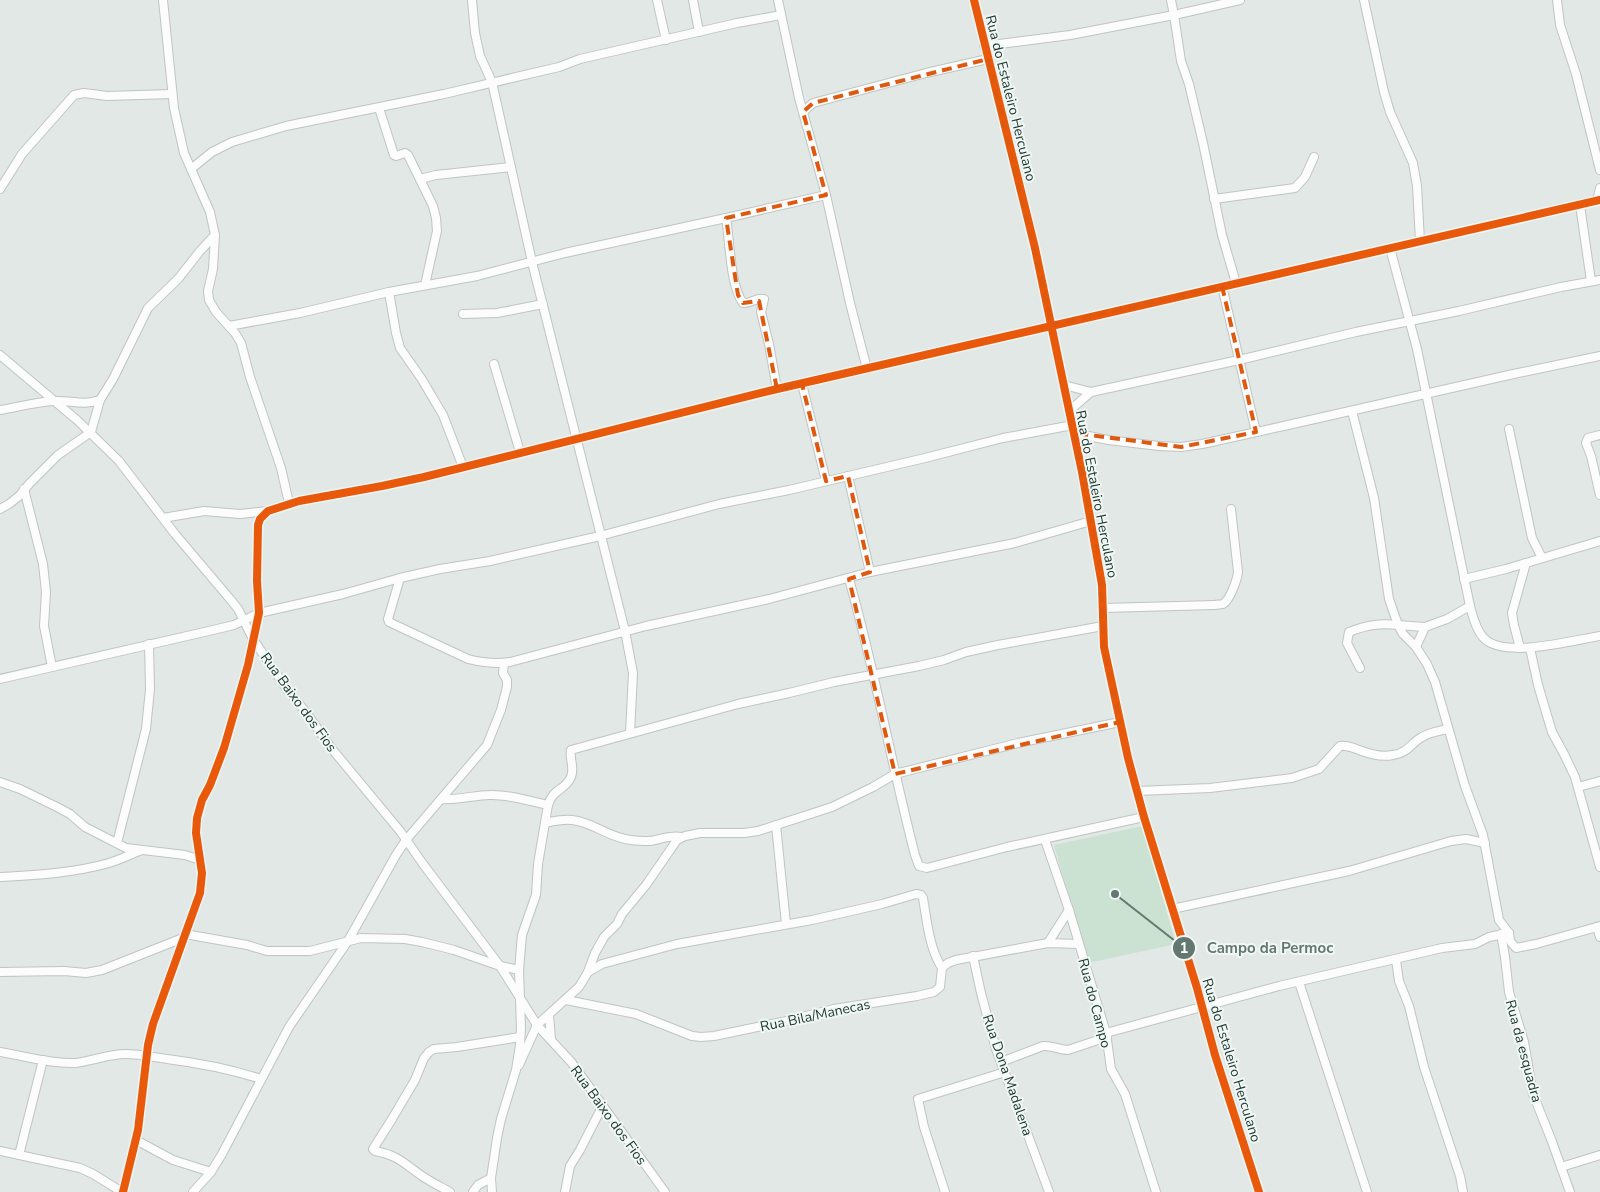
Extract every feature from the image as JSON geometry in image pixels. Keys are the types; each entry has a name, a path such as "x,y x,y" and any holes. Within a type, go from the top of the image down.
{"street":[{"path":"162,0 172,94 182,142 191,169 210,212 215,235 213,269 208,291 209,300 216,312 241,343 250,377 281,468 289,503"},
{"path":"472,0 480,56 492,82 532,262 625,631 633,673 630,733"},
{"path":"657,0 666,40"},
{"path":"693,0 699,32"},
{"path":"778,0 799,98 826,195 867,369"},
{"name":"Rua do Estaleiro Herculano","path":"974,0 1035,248 1070,411 1100,568 1104,647 1120,722 1144,817 1202,1008 1214,1055 1259,1192"},
{"path":"1171,0 1181,61 1189,84 1222,235 1236,283"},
{"path":"984,46 1070,35 1240,0"},
{"path":"1364,0 1386,98 1396,127 1413,163 1417,186 1420,241"},
{"path":"1558,0 1560,25 1581,90 1600,170"},
{"path":"191,169 212,152 232,142 286,126 329,116 379,108 559,67 580,59 781,15"},
{"path":"803,112 813,103 926,73 988,59"},
{"path":"0,189 27,149 74,95 84,93 107,96 172,94"},
{"path":"799,98 813,103"},
{"path":"379,108 394,155 406,154 433,206 437,231 425,285"},
{"path":"1214,199 1295,188 1305,177 1314,157"},
{"path":"420,179 436,175 511,167"},
{"path":"0,1151 80,1168 123,1192 136,1140 153,1024 200,893 202,873 196,833 197,818 202,800 224,748 240,698 259,613 257,594 258,525 263,514 289,503 382,486 776,389 1599,201 1600,188"},
{"path":"229,326 300,313 389,292 477,276 565,252 826,195"},
{"path":"1580,205 1591,281"},
{"path":"726,218 733,277 740,299 743,303 747,304 764,299 761,312 769,344 776,389"},
{"path":"0,509 9,504 58,455 91,432 100,400 113,379 148,308 178,279 215,235"},
{"path":"1390,248 1410,320 1470,606 1475,622 1484,639 1501,646 1530,648 1600,636"},
{"path":"1064,385 1091,392 1240,360 1410,320 1600,280"},
{"path":"1222,286 1256,432"},
{"path":"389,292 400,348 443,415 463,467"},
{"path":"463,314 497,313 543,304"},
{"name":"Rua Baixo dos Fios","path":"0,355 91,432 119,461 230,599 253,639 286,688 305,710 332,749 380,805 500,966 537,1025 572,1063 665,1192"},
{"path":"0,679 213,630 244,621 259,613 343,594 400,578 490,561 600,536 719,504 848,476 1003,438 1073,429 1108,440 1180,447 1600,356"},
{"path":"494,364 520,452"},
{"path":"802,384 826,481"},
{"path":"1070,411 1091,392"},
{"path":"0,410 55,401 82,404 100,400"},
{"path":"1352,411 1374,498 1389,599 1403,634 1416,647 1436,682 1465,786 1485,843 1501,935"},
{"path":"1509,429 1532,538 1542,558"},
{"path":"1600,435 1588,438 1586,443 1600,495"},
{"path":"848,476 870,572"},
{"path":"24,489 43,564 46,592 44,626 52,667"},
{"path":"1103,608 1223,604 1236,582 1238,572 1232,509"},
{"path":"163,518 204,511 240,514 268,511"},
{"path":"400,578 388,619 389,622 468,659 481,662 504,663 625,631 770,599 870,572 1015,543 1091,521"},
{"path":"1464,579 1481,576 1600,541"},
{"path":"1520,648 1512,613 1526,562"},
{"path":"849,578 874,674 895,774 919,866 927,868 982,853 1144,817"},
{"path":"1360,668 1347,643 1349,632 1361,627 1381,623 1425,627 1447,619 1470,606"},
{"path":"516,1070 520,1037 519,970 522,935 536,895 538,864 548,805 551,797 568,782 572,775 573,766 570,756 572,749 738,704 919,666 998,645 1103,626"},
{"path":"1416,647 1425,627"},
{"path":"117,843 146,729 150,689 149,644"},
{"path":"1530,648 1538,685 1552,732 1568,762 1578,787 1600,866"},
{"path":"193,1192 211,1172 222,1154 289,1027 348,941 406,840 473,762 489,740 501,710 507,687 507,680 503,672 504,663"},
{"path":"545,823 576,820 590,824 619,838 650,841 700,833 749,833 832,807 895,774 1018,743 1120,722"},
{"path":"1137,791 1210,788 1286,780 1319,769 1340,746 1383,755 1392,755 1408,749 1418,739 1426,735 1448,729"},
{"path":"1578,787 1600,781"},
{"path":"0,782 57,806 85,827 126,848 185,855 200,860"},
{"path":"441,799 496,795 548,805"},
{"path":"776,825 786,924"},
{"path":"492,1192 491,1178 501,1119 516,1070 537,1025 579,987 604,937 617,924 622,914 681,837"},
{"path":"1172,909 1349,871 1451,841 1466,838 1485,843"},
{"name":"Rua do Campo","path":"1045,840 1106,1035 1111,1069 1125,1094 1156,1192"},
{"path":"0,877 81,869 110,863 143,850"},
{"path":"588,972 602,964 677,944 812,920 920,895 923,898 935,957 942,968 956,960 1048,942 1079,944"},
{"path":"1048,942 1068,910"},
{"path":"1499,920 1496,931 1516,948 1599,926 1600,938"},
{"path":"1001,1062 1043,1046 1048,1045 1068,1050 1106,1035 1299,982 1442,948 1475,944 1501,935"},
{"name":"Rua da esquadra","path":"1501,935 1508,992 1524,1042 1532,1094 1562,1167 1570,1192"},
{"path":"0,972 64,971 86,973 102,970 184,936 247,945 267,951 310,951 361,938 422,942 519,970"},
{"name":"Rua Dona Madalena","path":"973,956 981,993 1001,1062 1049,1192"},
{"path":"1396,960 1399,981 1409,1006 1424,1067 1460,1176 1463,1192"},
{"name":"Rua Bila/Manecas","path":"566,1000 636,1014 692,1036 714,1036 834,1009 908,998 934,992 940,986 942,968"},
{"path":"1299,982 1367,1192"},
{"path":"548,1015 551,1039"},
{"path":"450,1192 424,1177 393,1155 373,1149 415,1080 424,1058 429,1052 434,1049 520,1037"},
{"path":"0,1052 43,1060 76,1063 110,1055 147,1056 236,1071 261,1079"},
{"path":"19,1156 43,1060"},
{"path":"946,1192 924,1127 918,1099 1005,1072"},
{"path":"565,1192 570,1166 603,1105"},
{"path":"136,1140 173,1160 211,1172"},
{"path":"1562,1167 1600,1155"},
{"path":"473,1192 478,1185 491,1178"}],"highlighted area":[{"path":"988,59 1052,325 1222,286 1256,432 1181,447 1074,433 1099,560 1104,647 1120,722 895,774 849,579 870,572 848,476 826,481 802,384 777,389 759,301 743,303 738,295 726,218 826,195 803,112 813,103"}],"green space":[{"path":"1142,826 1176,944 1088,963 1054,845"}],"cycle path":[{"path":"974,0 1035,248 1082,472 1102,585 1104,647 1128,758 1144,817 1197,988 1215,1055 1259,1192"},
{"path":"123,1192 138,1130 148,1045 153,1024 200,893 202,873 196,833 197,818 202,800 210,785 224,748 248,665 259,613 257,581 258,525 260,519 268,511 299,501 424,477 777,389 1600,200"}],"place":[{"name":"Campo da Permoc","path":"1115,894"}]}
